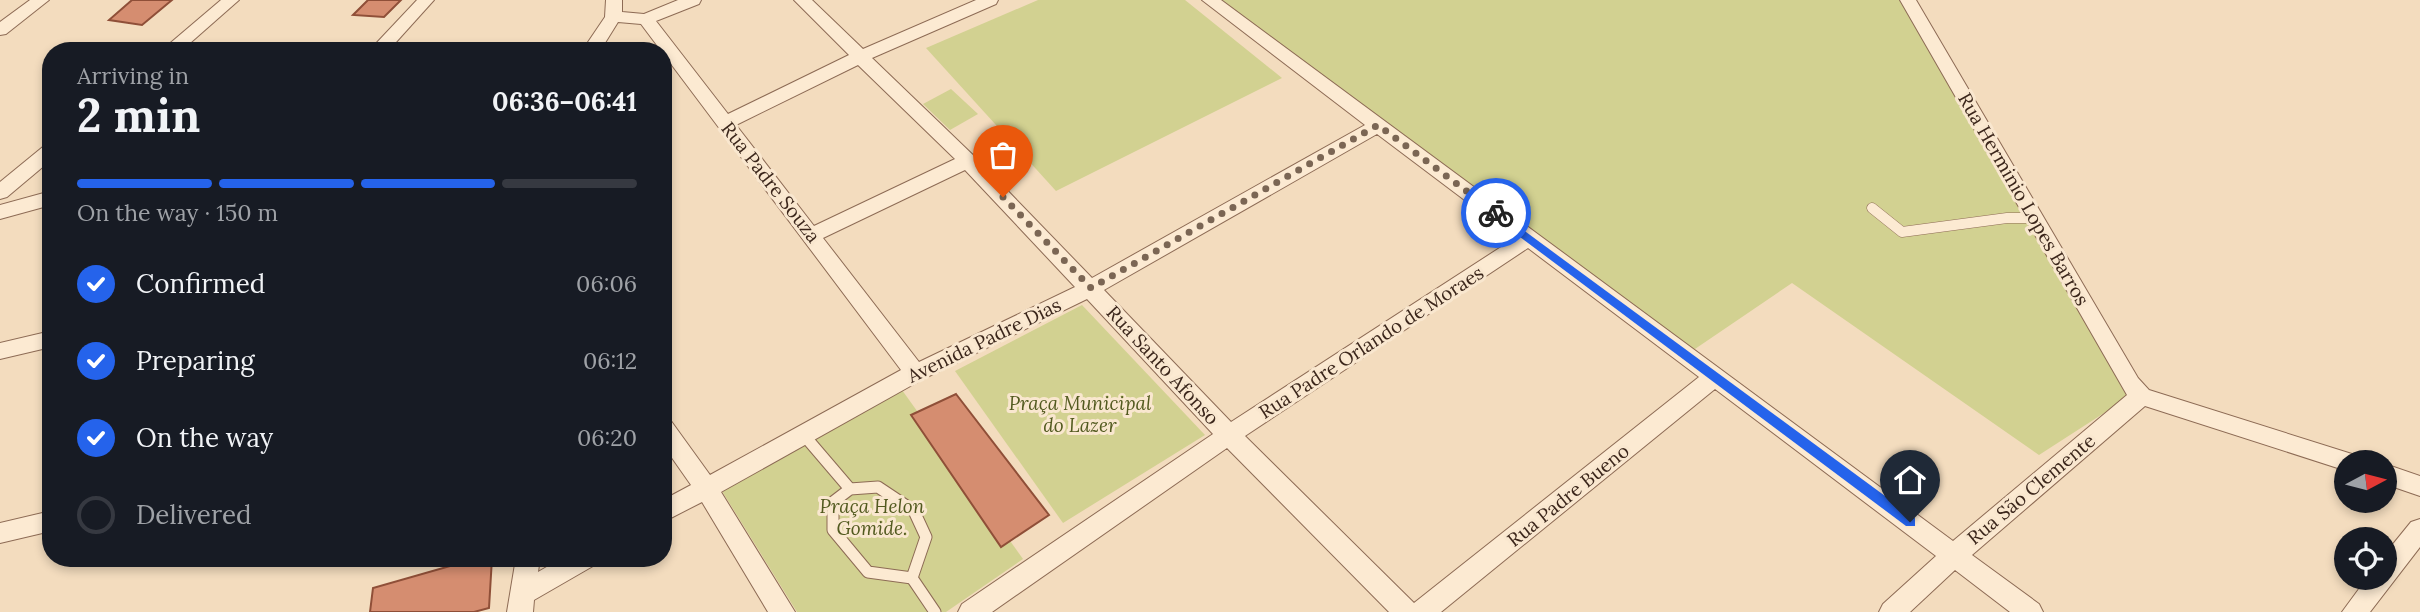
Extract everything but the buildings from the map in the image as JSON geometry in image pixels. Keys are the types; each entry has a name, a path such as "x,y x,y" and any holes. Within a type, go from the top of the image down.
{"street":[{"path":"0,30 41,0"},
{"path":"181,42 231,0"},
{"path":"386,42 426,0"},
{"path":"598,0 614,9 646,19 693,0"},
{"name":"Rua Santo Afonso","path":"802,0 968,161 1228,435 1406,612"},
{"path":"724,123 860,57 990,0"},
{"path":"1210,0 2030,612"},
{"name":"Rua Herminio Lopes Barros","path":"1908,0 2130,384 2141,396"},
{"path":"592,42 614,9"},
{"name":"Rua Padre Souza","path":"646,19 663,42"},
{"name":"Rua Padre Souza","path":"672,54 915,373"},
{"name":"Avenida Padre Dias","path":"672,507 915,373 1091,288 1378,125"},
{"path":"0,192 42,157"},
{"path":"812,235 968,161"},
{"path":"0,212 42,200"},
{"name":"Rua Padre Orlando de Moraes","path":"971,612 1228,435 1529,238"},
{"path":"0,351 42,341"},
{"name":"Rua Padre Bueno","path":"1422,612 1715,377"},
{"path":"2141,396 2334,458"},
{"name":"Rua São Clemente","path":"1892,612 1954,555 2141,396"},
{"path":"672,440 705,487 782,612"},
{"path":"2398,478 2420,485"},
{"path":"0,533 42,523"},
{"path":"2397,558 2420,529"},
{"path":"522,603 527,567"},
{"path":"522,603 572,567"},
{"path":"2355,612 2372,590"}],"lane":[{"path":"1872,208 1902,232 2007,218 2036,218"},
{"path":"803,434 850,489"},
{"path":"912,578 926,537 914,511 878,487 850,489 833,502 833,530 868,572 912,578 935,612"}],"green space":[{"path":"1038,0 1185,0 1282,78 1056,191 926,48"},
{"path":"1221,0 1901,0 2132,395 2039,455 1792,283 1692,351"},
{"path":"951,89 978,114 950,130 923,104"},
{"name":"Praça Municipal do Lazer","path":"1082,305 1205,435 1063,523 955,371"},
{"name":"Praça Helon Gomide.","path":"902,390 1023,559 946,612 797,612 720,488"}],"way so far":[{"path":"1003,197 1091,288 1378,125 1496,213"}],"route":[{"path":"1496,213 1910,522"}]}
